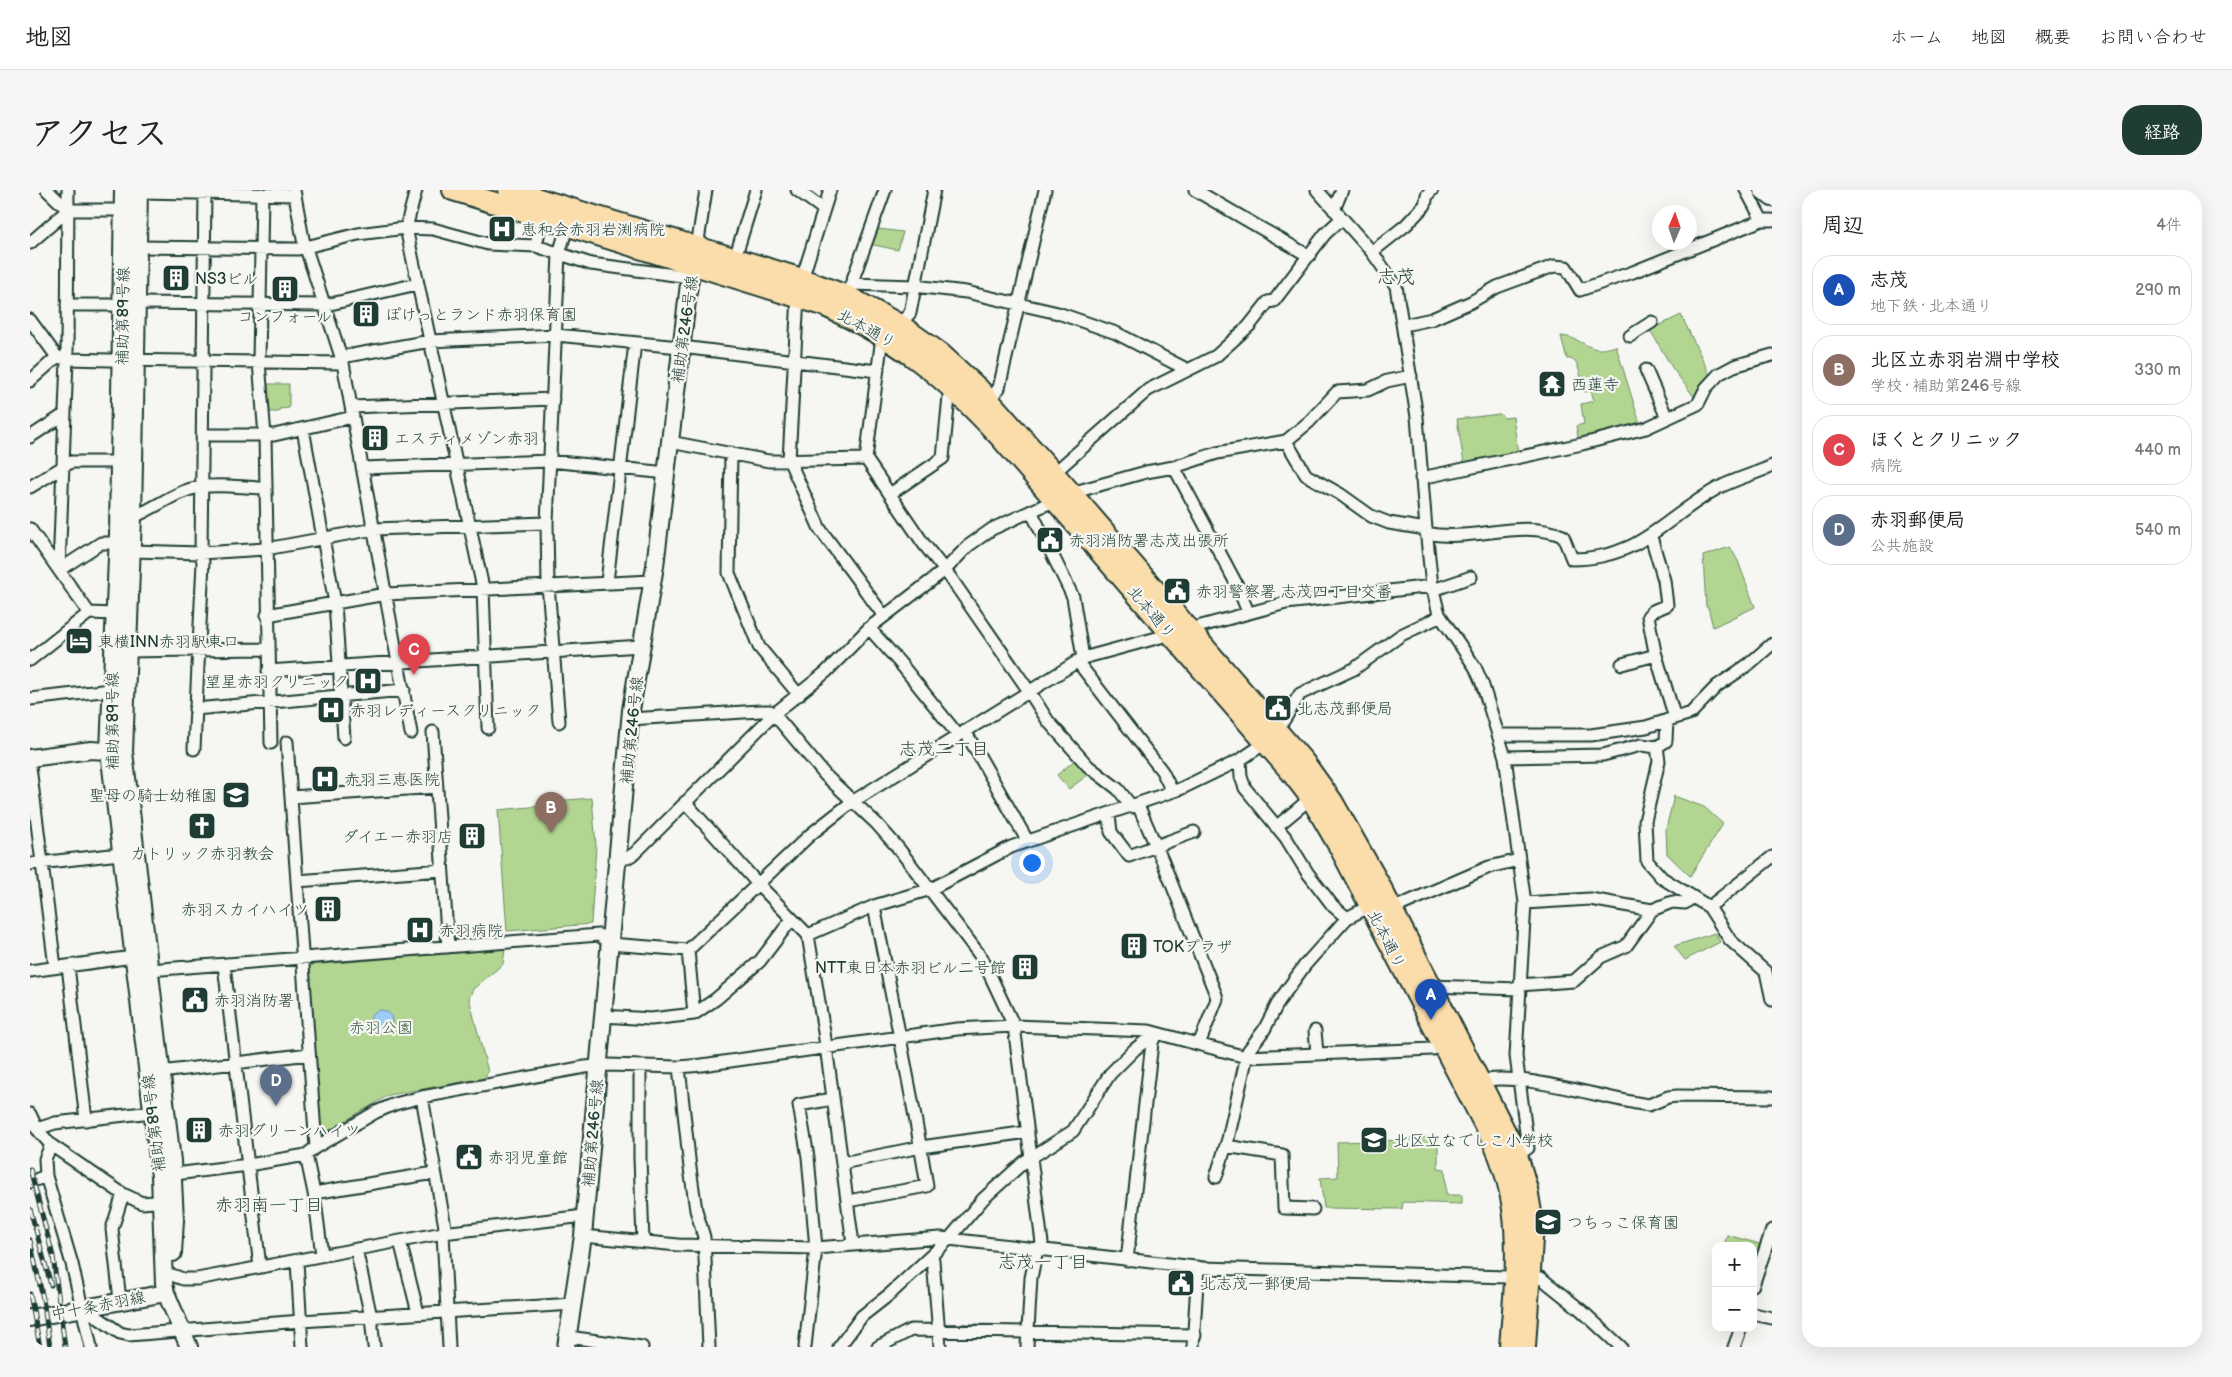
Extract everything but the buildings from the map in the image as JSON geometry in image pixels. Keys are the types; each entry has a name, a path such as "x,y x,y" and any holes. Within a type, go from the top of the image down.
{"highway":[{"name":"北本通り","path":"453,190 545,203 568,224 694,262 800,287 849,290 923,362 956,390 1063,496 1271,737 1383,904 1430,986 1450,1041"},
{"name":"北本通り","path":"509,190 694,262 735,258 800,287 848,316 894,332 941,354 989,400 1054,473 1063,496"},
{"name":"北本通り","path":"1271,737 1304,762 1332,801 1472,1084 1517,1155 1531,1212 1510,1347"},
{"name":"北本通り","path":"1472,1084 1510,1185 1522,1277 1525,1347"}],"street":[{"path":"47,190 68,210"},
{"path":"59,570 65,414 62,358 67,305 68,190"},
{"path":"416,190 406,228 442,405 483,588 488,728"},
{"path":"138,248 307,248 358,234 406,228 444,230 498,245 536,246 591,264 694,262 706,190"},
{"path":"735,258 756,190"},
{"path":"797,190 823,209"},
{"path":"830,190 800,287 793,361 789,460 820,529 884,616"},
{"path":"885,190 849,290 914,286 966,292 1058,313 1116,333 1186,369"},
{"path":"934,190 910,313 881,345 866,458 1048,721 1096,773 1118,789 1135,806 1156,845 1217,998 1199,1044"},
{"path":"989,400 999,388 1045,190"},
{"path":"1195,190 1310,256"},
{"path":"1317,190 1372,252 1396,286 1404,325 1417,417 1426,531 1433,588 1439,617 1475,667 1500,736 1505,757 1525,903 1516,1056 1528,1148 1517,1155"},
{"path":"1054,473 1148,390 1186,369 1216,356 1249,326 1268,302 1274,301 1326,234 1338,214 1342,190"},
{"path":"1372,252 1406,225 1425,205 1427,195 1432,190"},
{"path":"1404,325 1441,315 1497,288 1554,266 1566,267 1580,290 1633,272 1767,220 1746,190"},
{"path":"1762,190 1772,198"},
{"path":"134,191 262,194 295,192 303,239 342,360 400,664 411,733"},
{"name":"補助第89号線","path":"134,191 123,210 130,304 129,360 133,516 125,547 115,614 111,690 116,752 120,854 152,1112 167,1175"},
{"name":"補助第89号線","path":"130,304 138,248 134,191"},
{"path":"194,749 203,562 201,553 201,487 205,192"},
{"path":"262,194 260,362 265,436 268,672 271,743"},
{"path":"536,246 545,203"},
{"path":"30,243 68,210 123,210"},
{"path":"559,722 548,585 547,523 559,254 568,224"},
{"name":"補助第246号線","path":"567,1342 583,1236 630,719 652,581 694,262"},
{"path":"67,305 202,304 326,306 417,284"},
{"path":"30,320 62,358"},
{"path":"1630,336 1652,322"},
{"path":"30,381 62,358 203,362 342,360 430,341 556,335 682,347 877,371"},
{"path":"607,582 635,343"},
{"path":"1421,478 1582,444 1646,428 1698,404 1706,388 1719,374 1734,366 1772,355"},
{"name":"補助第89号線","path":"129,360 120,462 125,547 127,651 116,752 149,970 161,1072 172,1275 170,1300"},
{"path":"1646,370 1668,418"},
{"path":"618,857 627,858 635,853 774,714 826,672 869,628 945,570 968,546 992,528 1063,496 1174,467 1217,453 1286,441 1309,422 1337,392 1368,390 1387,381 1411,376"},
{"path":"890,494 943,458 949,396 956,390"},
{"path":"202,435 265,436 303,429 352,412 553,399"},
{"path":"30,437 65,414"},
{"path":"303,429 335,603 344,738"},
{"path":"1286,441 1306,475 1340,494 1371,516 1389,523 1452,535 1535,529 1563,536 1572,560 1608,555 1651,537 1718,488 1772,466"},
{"path":"670,442 769,460 866,458"},
{"path":"731,453 730,572 759,647 799,695"},
{"path":"363,468 550,461 667,472"},
{"path":"30,487 63,465 71,462 120,462"},
{"path":"1174,467 1237,585 1248,612"},
{"path":"133,516 149,510 166,499 201,487 266,488"},
{"path":"1031,511 1073,597 1080,659 1162,771 1172,792"},
{"path":"59,570 101,543 125,547 201,553 266,549 374,529 547,523"},
{"path":"30,529 89,613"},
{"path":"1505,757 1603,755 1641,745 1657,747 1666,741 1671,719 1648,616 1653,611 1667,605 1666,593 1651,537"},
{"path":"30,971 55,966 133,957 149,970 599,935 610,944 688,950 811,834 852,802 1080,659 1294,601 1433,588 1471,577"},
{"path":"267,615 386,594 652,581"},
{"path":"30,660 89,613 115,614"},
{"path":"808,935 874,906 931,889 1027,840 1135,806 1172,792 1240,760 1271,737 1294,700 1303,691 1354,669 1406,633 1439,617"},
{"path":"869,628 962,733 1027,840"},
{"path":"1500,736 1591,735 1646,727 1691,713 1717,686 1772,644"},
{"path":"268,672 641,646"},
{"path":"127,651 268,649"},
{"path":"1622,664 1656,655"},
{"path":"30,699 111,690"},
{"path":"195,709 404,690"},
{"path":"630,719 770,711 825,775 878,824 931,889 982,958 1014,1026 1042,1243 1031,1278 1027,1347"},
{"path":"433,732 448,947"},
{"path":"287,742 316,1147"},
{"path":"1657,747 1659,761 1645,822 1647,862 1662,878 1710,907 1730,940 1769,970 1772,1000"},
{"path":"30,758 91,750 116,752"},
{"path":"1240,760 1240,777 1245,788 1294,850 1307,872 1332,906 1347,918"},
{"path":"30,767 33,817 42,863 55,966"},
{"path":"291,797 437,787"},
{"path":"1276,827 1311,798"},
{"path":"685,802 758,884 808,935 853,1244"},
{"path":"1109,815 1111,832 1129,856 1194,832"},
{"path":"30,864 120,854"},
{"path":"1710,907 1772,857"},
{"path":"1216,1178 1226,1146 1248,1051 1264,1030 1279,1000 1295,977 1347,918 1489,867 1519,860"},
{"path":"297,881 442,870"},
{"path":"1525,903 1590,899 1652,910 1672,902 1685,902 1693,897"},
{"path":"848,1201 927,1186 910,1084 899,1038 874,906"},
{"path":"1430,986 1519,987 1574,981 1601,957 1626,946 1652,910"},
{"path":"603,1016 650,1019 694,1014 716,999 760,961 792,919"},
{"path":"688,950 694,1014"},
{"path":"224,965 260,1267"},
{"path":"68,966 86,1120"},
{"path":"167,1175 248,1165 306,1155 316,1147 376,1112 395,1104 571,1069 598,1066 679,1067 826,1050 957,1030 1014,1026 1108,1028 1156,1032 1246,1057 1434,1049 1450,1041"},
{"path":"839,1347 862,1316 890,1294 930,1257 983,1199 1031,1158 1073,1131 1110,1074 1156,1032"},
{"path":"1127,1260 1140,1130 1152,1043 1156,1032"},
{"path":"1315,1032 1317,1053"},
{"path":"161,1072 309,1054"},
{"path":"640,1066 640,1158 643,1241"},
{"path":"679,1067 691,1176 696,1210 705,1246 709,1347"},
{"path":"1472,1084 1489,1078 1518,1079 1649,1105 1668,1097 1677,1096 1772,1097"},
{"path":"422,1098 444,1227 449,1347"},
{"path":"805,1347 816,1248 808,1157 799,1105 833,1099"},
{"path":"38,1130 55,1123 152,1112"},
{"path":"30,1114 38,1130 51,1145 123,1194 142,1203 168,1201"},
{"path":"842,1163 921,1147 1028,1132"},
{"path":"51,1145 45,1159 46,1176 83,1308 91,1347"},
{"path":"1226,1146 1282,1155 1284,1208 1313,1209"},
{"path":"306,1155 314,1193 322,1255"},
{"path":"314,1193 434,1173"},
{"path":"30,1182 46,1176"},
{"path":"120,1300 112,1229 123,1194"},
{"name":"補助第89号線","path":"168,1201 170,1300 188,1347"},
{"path":"172,1275 197,1279 443,1233 584,1216"},
{"path":"1757,1273 1772,1230"},
{"path":"583,1236 705,1246 816,1248 930,1238 1198,1267 1540,1278 1558,1291 1621,1347"},
{"path":"400,1241 418,1314"},
{"path":"356,1249 371,1316 374,1347"},
{"path":"930,1257 933,1260 940,1347"},
{"path":"297,1261 302,1347"},
{"path":"1193,1347 1198,1267"},
{"name":"中十条赤羽線","path":"30,1318 120,1300 170,1300"},
{"path":"83,1308 120,1333 129,1335 371,1316 573,1304"},
{"path":"1757,1315 1772,1318"},
{"path":"878,1347 911,1330 1195,1335"},
{"path":"1734,1347 1740,1332"},
{"path":"567,1342 642,1347"}],"green space":[{"path":"874,230 903,232 898,250 869,244"},
{"path":"1681,315 1710,375 1695,398 1673,369 1650,330"},
{"path":"1561,336 1569,337 1592,348 1606,349 1616,346 1641,427 1579,442 1576,426 1584,424 1581,404 1594,401 1591,391 1585,392 1577,363 1567,359"},
{"path":"268,384 289,384 289,408 279,409 279,412 269,412"},
{"path":"1500,414 1504,418 1513,417 1518,453 1464,463 1457,419"},
{"path":"1730,547 1738,561 1755,607 1713,627 1708,607 1706,607 1703,556"},
{"path":"1076,759 1089,774 1069,789 1057,775"},
{"path":"1674,796 1704,807 1723,824 1690,876 1667,854 1666,829"},
{"path":"592,798 596,846 591,924 507,931 498,810 541,806 541,802"},
{"path":"1715,933 1720,942 1685,960 1674,946"},
{"name":"赤羽公園","path":"505,949 503,964 473,989 469,998 488,1072 484,1078 389,1095 326,1132 319,1129 308,967 310,965"},
{"path":"1438,1137 1438,1168 1445,1169 1446,1195 1462,1195 1462,1204 1403,1202 1402,1209 1324,1208 1320,1178 1338,1177 1337,1142 1410,1140 1410,1138"},
{"path":"1727,1235 1753,1242 1725,1242"},
{"path":"1757,1243 1760,1244 1757,1255"}],"water":[{"path":"381,1010 389,1013 392,1021 389,1029 381,1032 373,1029 370,1021 373,1013"}],"railway":[{"path":"30,1169 53,1256 65,1347"},
{"path":"30,1209 51,1285"},
{"path":"30,1240 43,1299 50,1347"},
{"path":"30,1294 40,1347"}],"place":[{"name":"恵和会赤羽岩渕病院","path":"502,229"},
{"name":"NS3ビル","path":"176,278"},
{"name":"コンフォール","path":"285,289"},
{"name":"ぽけっとランド赤羽保育園","path":"366,314"},
{"name":"西蓮寺","path":"1552,384"},
{"name":"エスティメゾン赤羽","path":"375,438"},
{"name":"赤羽消防署志茂出張所","path":"1050,540"},
{"name":"赤羽警察署 志茂四丁目交番","path":"1177,591"},
{"name":"東横INN赤羽駅東口","path":"79,641"},
{"name":"ほくとクリニック","path":"414,675"},
{"name":"望星赤羽クリニック","path":"368,681"},
{"name":"北志茂郵便局","path":"1278,708"},
{"name":"赤羽レディースクリニック","path":"331,710"},
{"name":"赤羽三恵医院","path":"325,779"},
{"name":"聖母の騎士幼稚園","path":"236,795"},
{"name":"カトリック赤羽教会","path":"202,826"},
{"name":"北区立赤羽岩淵中学校","path":"551,833"},
{"name":"ダイエー赤羽店","path":"472,836"},
{"name":"赤羽スカイハイツ","path":"328,909"},
{"name":"赤羽病院","path":"420,930"},
{"name":"TOKプラザ","path":"1134,946"},
{"name":"NTT東日本赤羽ビル二号館","path":"1025,967"},
{"name":"赤羽消防署","path":"195,1000"},
{"name":"志茂","path":"1431,1020"},
{"name":"赤羽郵便局","path":"276,1106"},
{"name":"赤羽グリーンハイツ","path":"199,1130"},
{"name":"北区立なでしこ小学校","path":"1374,1140"},
{"name":"赤羽児童館","path":"469,1157"},
{"name":"つちっこ保育園","path":"1548,1222"},
{"name":"北志茂一郵便局","path":"1181,1283"}],"district":[{"name":"志茂","path":"1396,276"},
{"name":"志茂二丁目","path":"944,749"},
{"name":"赤羽南一丁目","path":"269,1205"},
{"name":"志茂一丁目","path":"1043,1262"}]}
